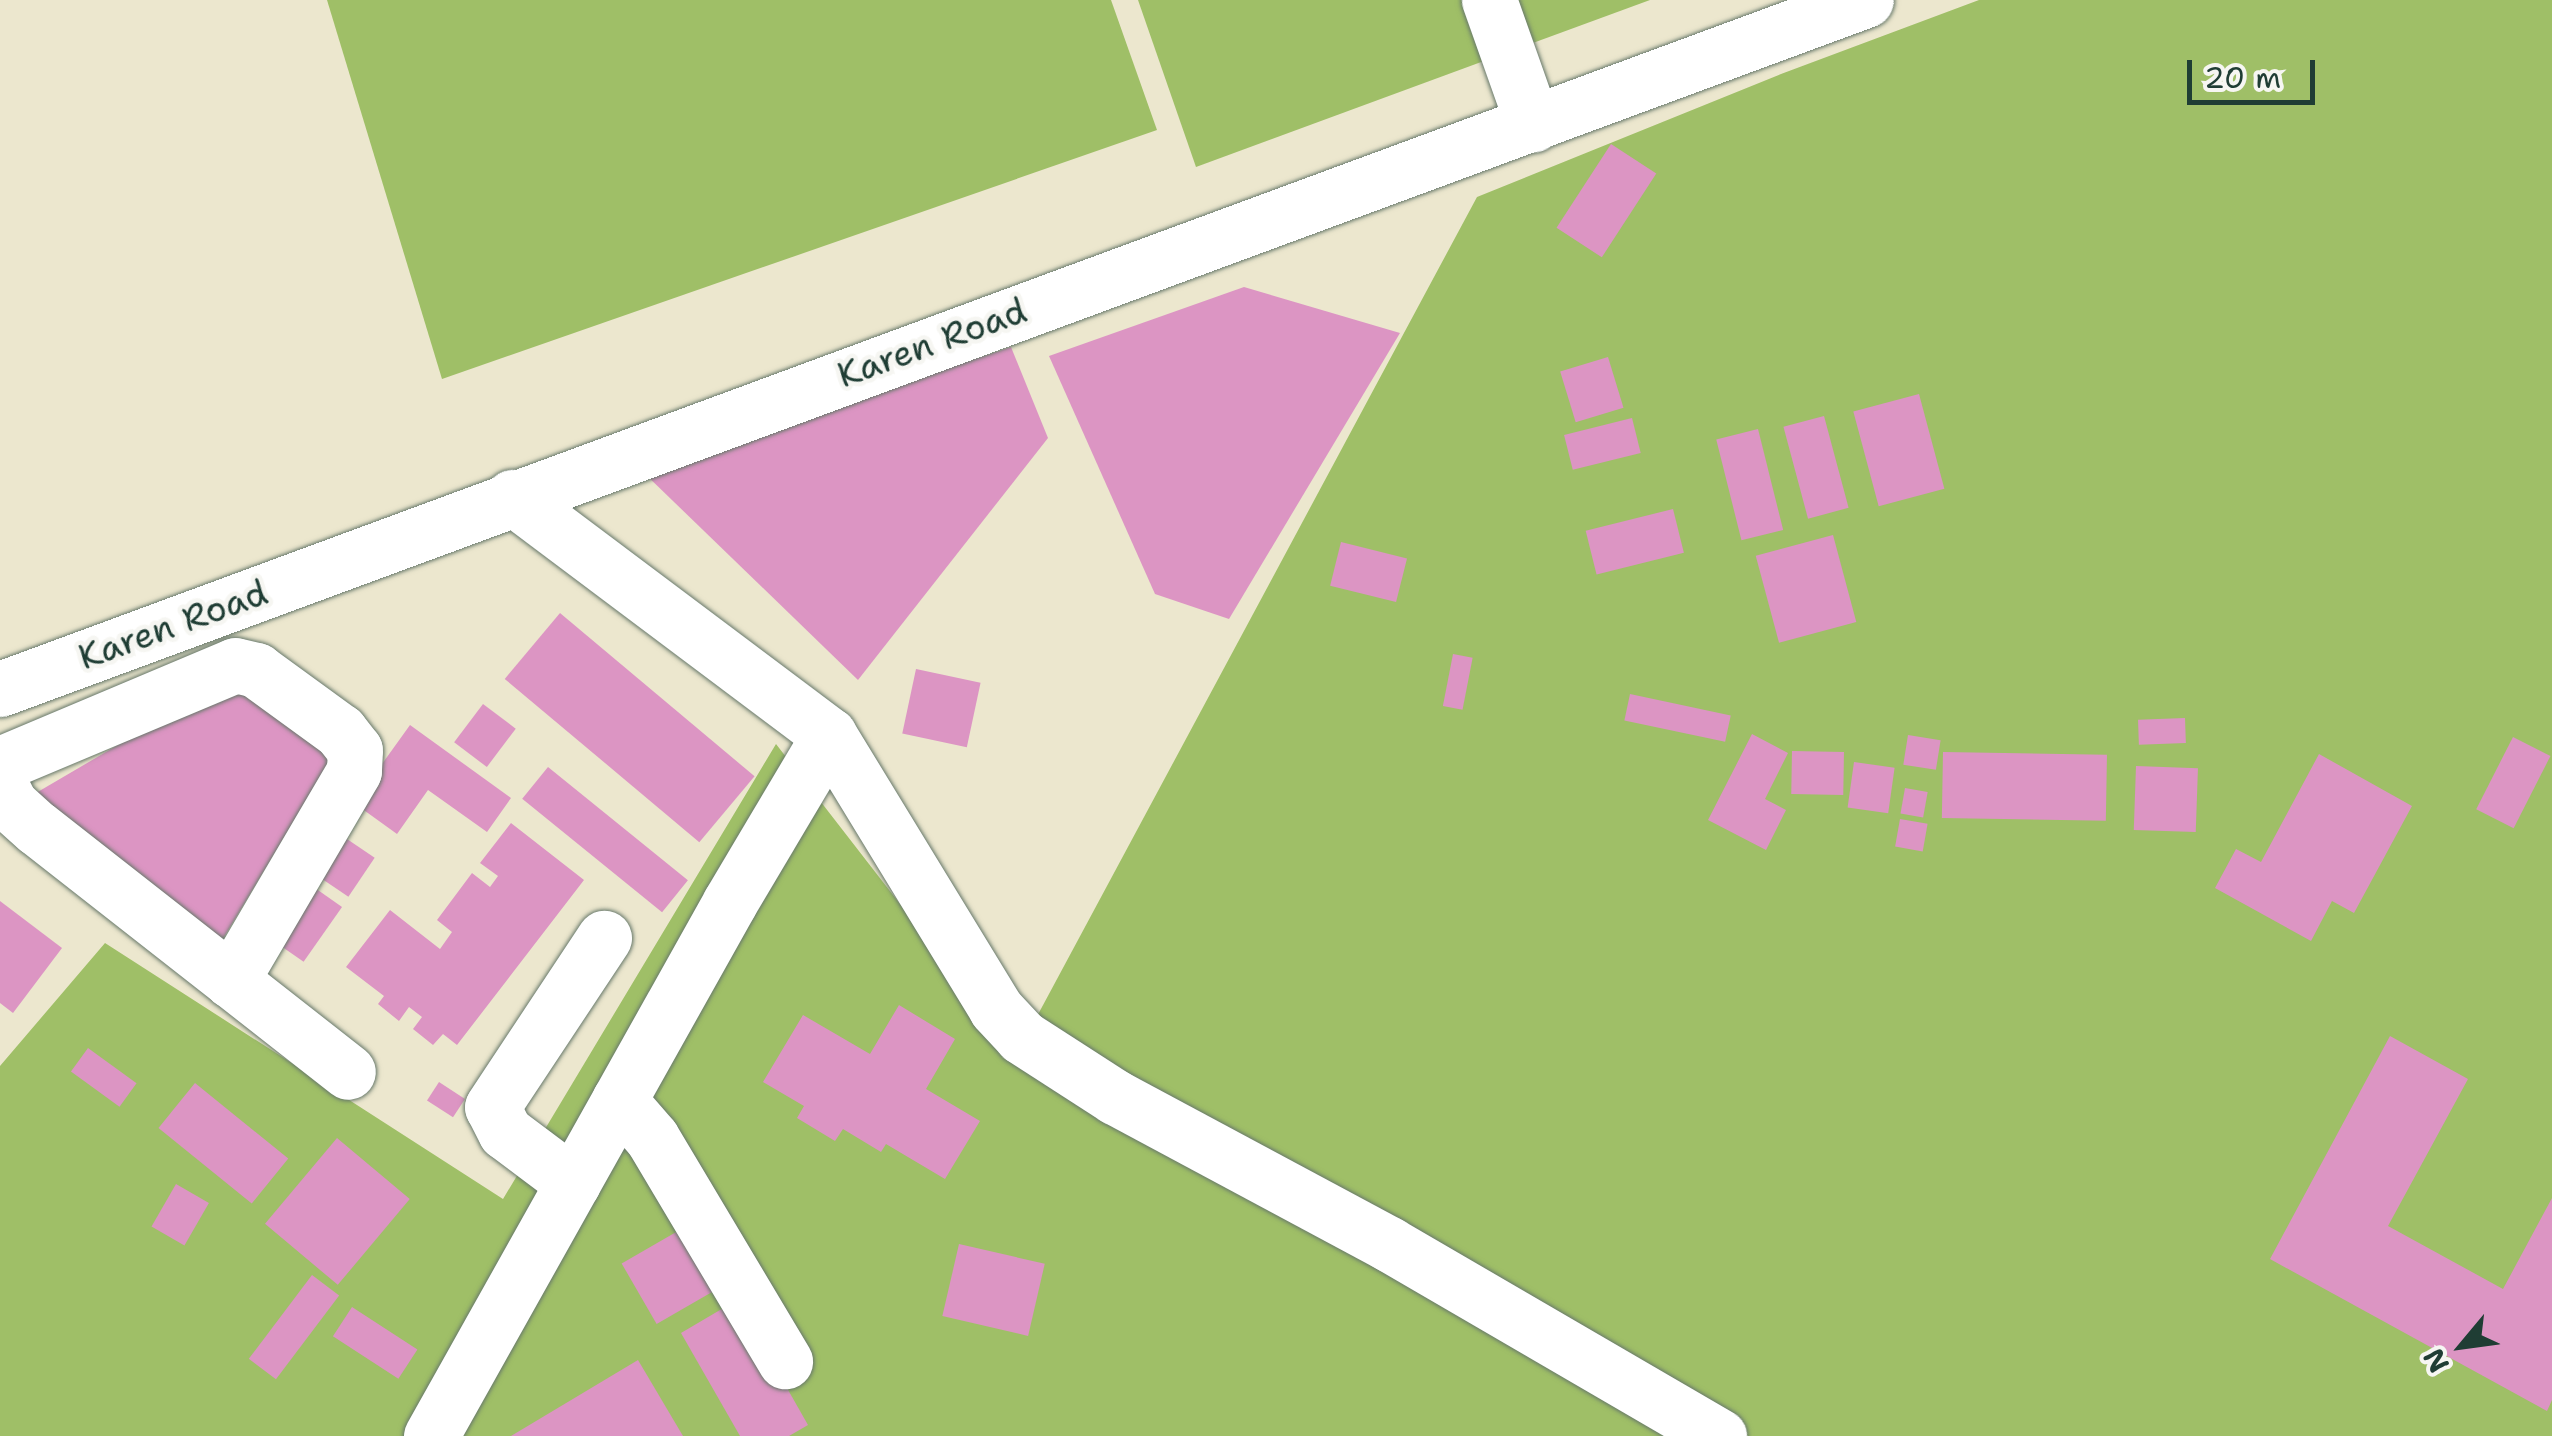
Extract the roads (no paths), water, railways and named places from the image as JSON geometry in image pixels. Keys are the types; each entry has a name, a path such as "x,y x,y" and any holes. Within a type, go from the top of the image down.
{"street":[{"path":"1489,0 1533,124"},
{"name":"Karen Road","path":"0,690 512,497 1866,0"},
{"path":"512,497 829,735 996,1009 1022,1038 1115,1097 1390,1244 1719,1436"},
{"path":"0,764 235,665 256,670 340,732 355,750 354,771 231,981"},
{"path":"431,1436 829,735"},
{"path":"0,784 10,804 37,828 348,1072"},
{"path":"572,1183 505,1132 492,1107 604,938"},
{"path":"619,1100 652,1138 785,1361"}]}
